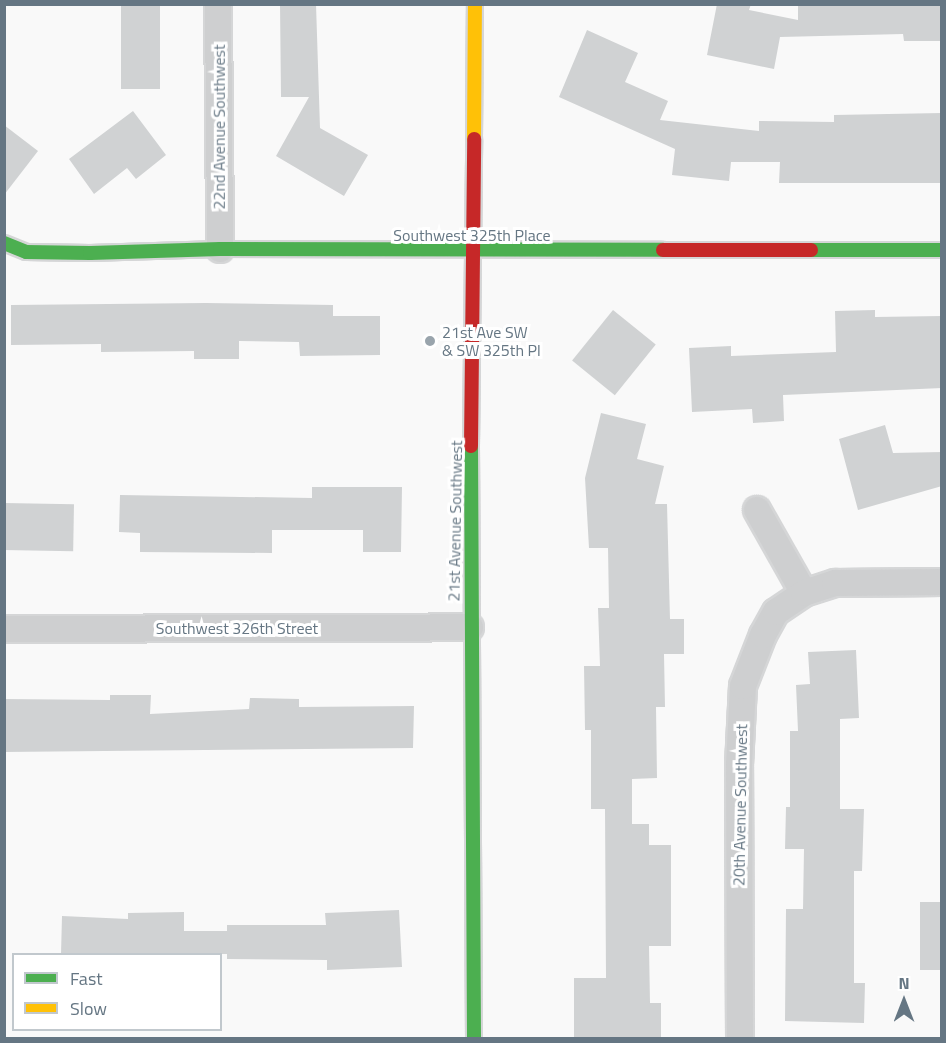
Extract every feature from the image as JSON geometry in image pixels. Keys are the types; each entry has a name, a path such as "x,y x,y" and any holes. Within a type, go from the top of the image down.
{"main road":[{"name":"21st Avenue Southwest","path":"474,1038 470,627 475,252 475,4"},
{"name":"Southwest 325th Place","path":"4,243 26,252 220,249 475,252 942,250"}],"street":[{"name":"22nd Avenue Southwest","path":"218,4 220,249"},
{"path":"757,510 804,593 835,583 942,582"},
{"name":"20th Avenue Southwest","path":"740,1038 739,765 743,686 763,635 776,612 804,593"},
{"name":"Southwest 326th Street","path":"4,629 470,627"}],"building":[{"path":"121,4 160,4 160,89 121,89"},
{"path":"280,4 316,4 320,128 368,155 344,196 276,156 309,97 281,97"},
{"path":"717,4 751,4 749,10 798,20 798,4 942,4 942,41 904,41 903,34 780,37 774,69 707,55"},
{"path":"587,30 638,53 625,82 668,101 660,120 759,131 759,121 834,122 834,115 942,113 942,183 779,183 780,162 731,162 729,181 672,175 675,149 559,97"},
{"path":"133,111 166,155 136,179 127,168 94,194 69,159"},
{"path":"4,125 38,151 4,195"},
{"path":"206,303 333,305 333,316 380,316 380,355 300,356 299,342 239,341 239,359 194,359 194,351 101,352 101,344 11,345 11,305"},
{"path":"613,310 656,345 615,395 572,361"},
{"path":"875,310 875,317 942,316 942,388 783,395 784,421 753,423 752,409 692,412 689,348 731,346 731,356 836,352 835,311"},
{"path":"601,413 646,424 637,459 664,466 655,504 667,504 670,619 684,619 684,654 664,654 665,707 656,707 657,778 632,779 632,824 649,824 649,845 671,845 671,946 649,946 650,1003 661,1003 661,1038 574,1038 574,978 606,978 605,809 591,809 591,730 585,730 584,666 600,666 598,608 609,608 608,548 589,548 585,478"},
{"path":"885,425 893,453 942,452 942,486 858,510 839,439"},
{"path":"312,487 402,487 401,552 363,552 363,530 272,530 272,553 140,552 140,533 119,532 120,495 312,498"},
{"path":"4,503 74,504 73,551 4,550"},
{"path":"856,650 859,718 840,719 840,809 864,809 862,871 854,871 854,983 865,983 864,1023 785,1021 786,909 803,909 804,849 785,849 786,807 790,807 790,731 798,731 796,685 810,684 808,652"},
{"path":"110,695 151,695 150,714 249,709 250,698 299,699 299,707 414,706 413,748 4,752 4,699 110,700"},
{"path":"920,902 942,902 942,970 920,970"},
{"path":"399,910 402,967 327,970 327,960 227,959 227,954 222,953 61,953 62,916 128,919 128,913 184,912 184,931 227,931 227,925 326,925 325,913"}],"traffic: fast":[{"path":"4,243 26,252 90,253 220,249 663,250"},
{"path":"811,250 942,250"},
{"path":"471,446 474,1038"}],"traffic: slow":[{"path":"474,139 475,4"}],"traffic: jam":[{"path":"471,446 474,139"},
{"path":"663,250 811,250"}],"place":[{"name":"21st Ave SW & SW 325th Pl","path":"430,341"}]}
